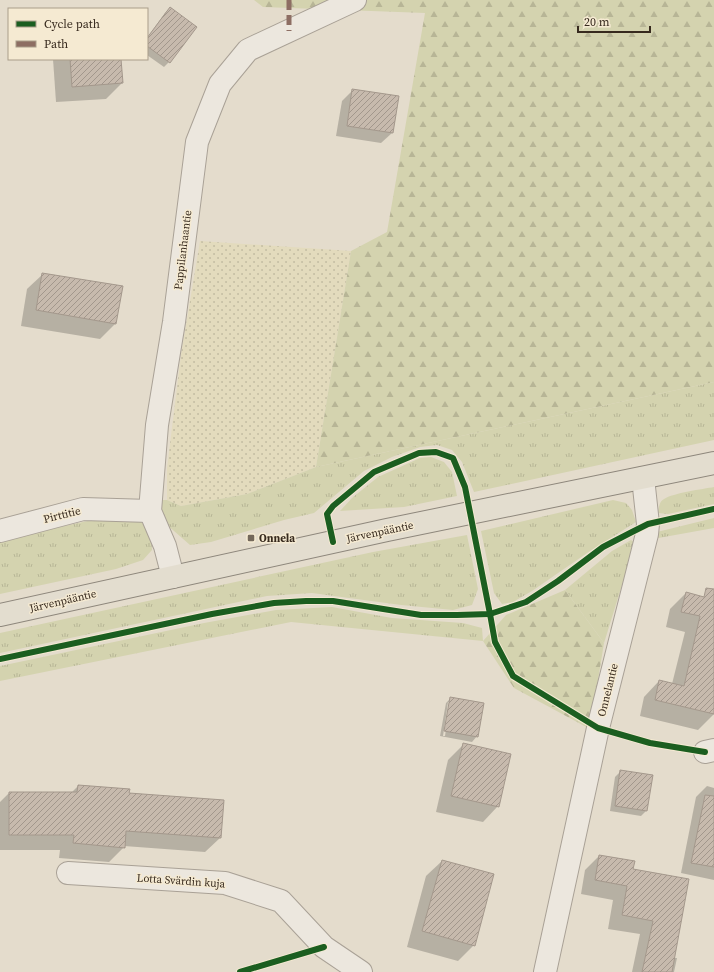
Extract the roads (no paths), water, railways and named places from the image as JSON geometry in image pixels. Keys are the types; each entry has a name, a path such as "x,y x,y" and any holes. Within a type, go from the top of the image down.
{"main road":[{"name":"Järvenpääntie","path":"0,615 457,515 714,463"}],"street":[{"name":"Pappilanhaantie","path":"173,577 165,546 150,511 157,425 174,322 197,142 220,84 248,50 355,0"},
{"name":"Onnelantie","path":"545,972 598,728 647,534 648,524 643,478"},
{"name":"Pirttitie","path":"0,531 83,509 150,511"},
{"name":"Lotta Svärdin kuja","path":"68,873 225,882 281,901 324,947 361,972"}],"place":[{"name":"Onnela","path":"251,538"}]}
